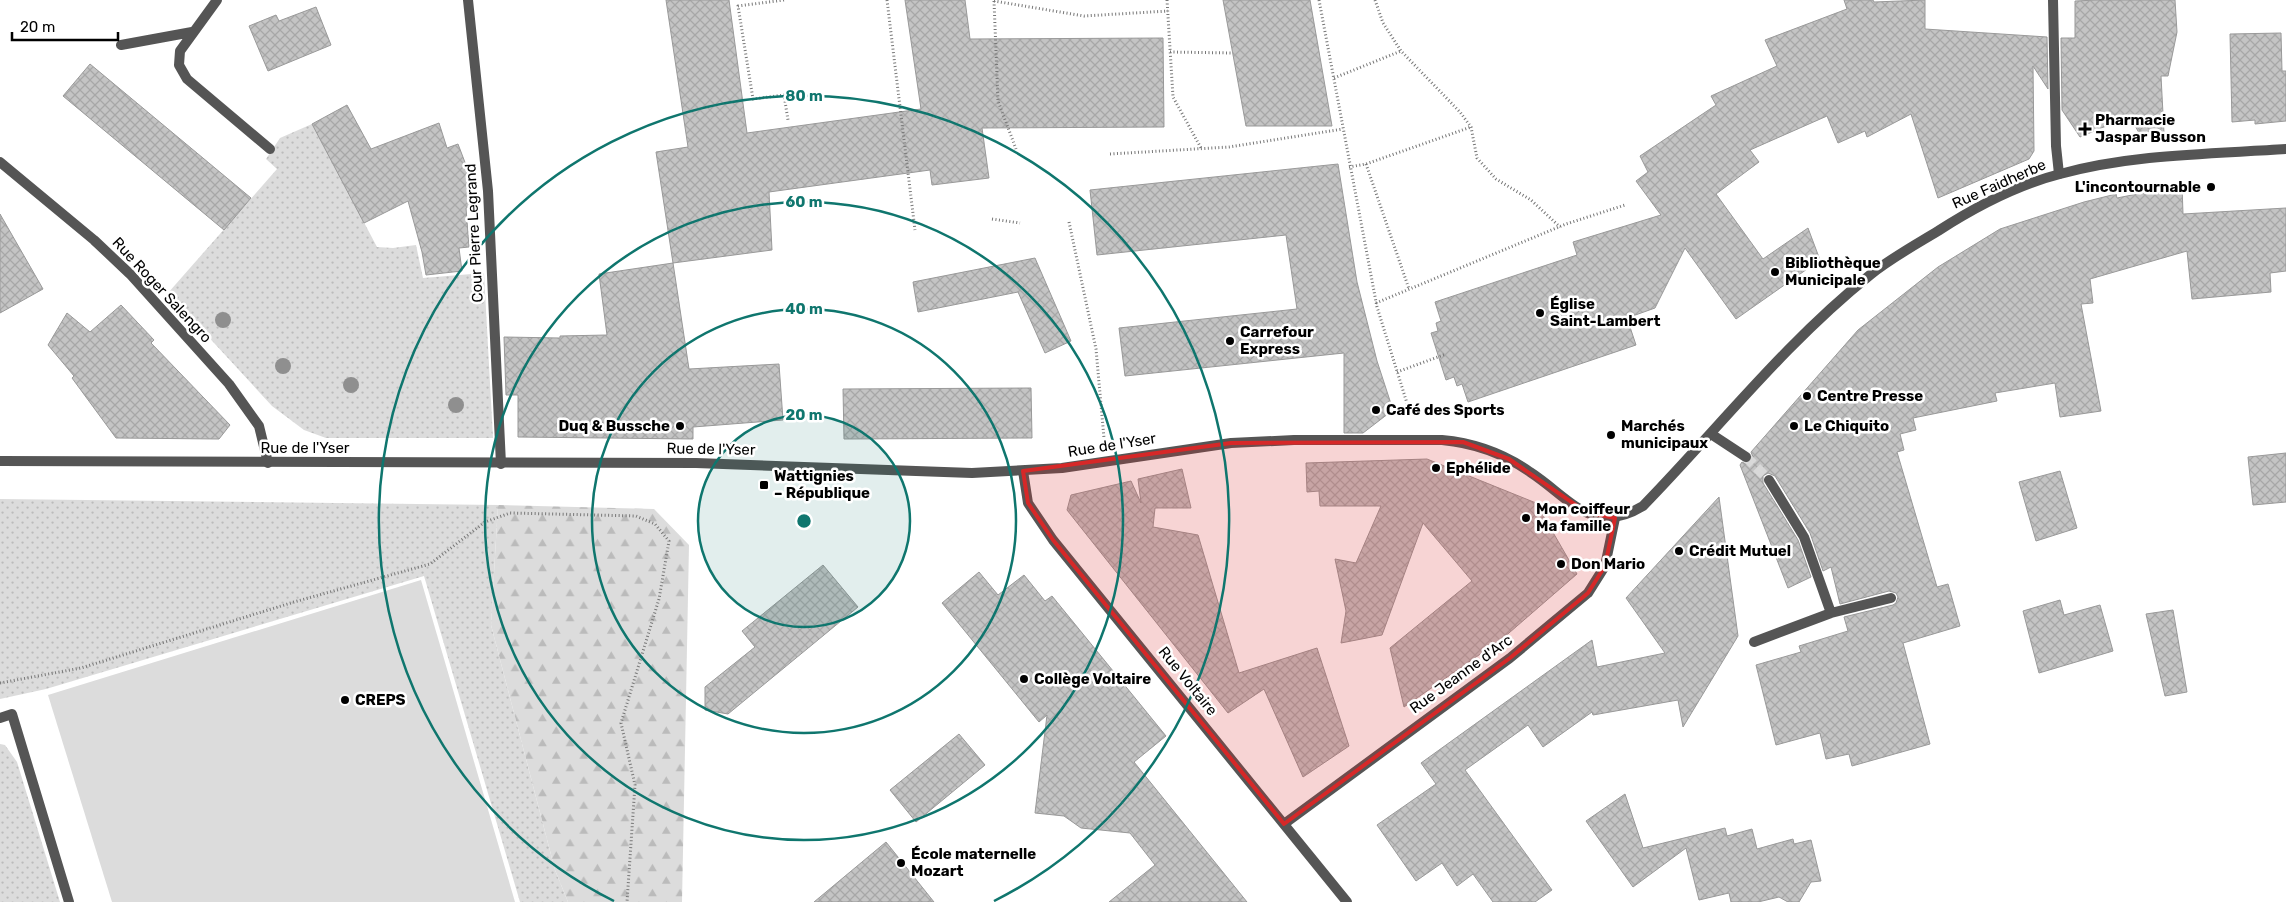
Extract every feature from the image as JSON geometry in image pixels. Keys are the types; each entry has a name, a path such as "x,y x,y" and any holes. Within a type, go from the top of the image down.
{"street":[{"path":"217,0 180,51 179,65 187,79 270,149"},
{"name":"Cour Pierre Legrand","path":"468,0 488,191 501,464"},
{"path":"2053,0 2056,146 2059,174"},
{"path":"121,45 192,32"},
{"name":"Rue Faidherbe","path":"1615,518 1629,514 1643,506 1712,434 1794,343 1849,293 1894,258 1960,217 1995,199 2059,174 2134,160 2286,149"},
{"name":"Rue Roger Salengro","path":"0,162 94,240 130,274 222,377 259,426 268,463"},
{"path":"1712,434 1746,457"},
{"name":"Rue de l'Yser","path":"0,461 501,464 706,463 972,473 1062,468 1231,443 1294,440 1419,439 1463,442 1486,448 1532,472 1572,505 1602,517 1615,518"},
{"name":"Rue Voltaire","path":"1023,471 1028,503 1053,540 1347,902"},
{"path":"1769,480 1804,537 1831,613"},
{"name":"Rue Jeanne d'Arc","path":"1284,824 1510,658 1588,593 1605,566 1615,518"},
{"path":"1754,642 1831,613 1891,598"},
{"path":"0,718 12,714 69,902"}],"path":[{"path":"784,0 738,6 753,99 784,95 788,120"},
{"path":"888,0 915,230"},
{"path":"1016,149 998,101 994,0 1084,16 1168,11"},
{"path":"1167,0 1173,97 1201,148"},
{"path":"1319,0 1376,303 1419,439"},
{"path":"1375,0 1382,22 1401,51 1472,127 1477,158 1496,179 1531,200 1560,227"},
{"path":"1334,78 1401,51"},
{"path":"1170,52 1233,52"},
{"path":"1350,167 1366,164 1472,127"},
{"path":"1110,154 1229,147 1343,129"},
{"path":"1366,164 1409,289"},
{"path":"1376,303 1560,227 1625,204"},
{"path":"992,220 1020,223"},
{"path":"1069,222 1096,350 1107,461"},
{"path":"1397,372 1446,354"},
{"path":"0,683 80,668 294,602 430,564 485,522 510,513 636,516 656,524 669,541 659,599 621,723 635,785 627,902"}],"highlighted area":[{"path":"1463,442 1509,459 1586,512 1615,518 1605,566 1588,593 1510,658 1284,824 1053,540 1028,503 1023,471 1231,443"}],"green space":[{"path":"312,124 377,247 393,248 416,245 423,278 484,273 493,438 326,438 304,430 272,406 168,293 277,169 266,159 280,138"},
{"path":"0,499 498,505 491,625 555,870 568,902 520,902 424,576 46,689 0,699"},
{"path":"498,505 654,509 689,545 682,902 568,902 555,870 491,625"},
{"path":"421,580 515,902 112,902 48,695"},
{"path":"0,744 5,745 17,762 60,902 0,902"}],"building":[{"path":"666,0 729,0 747,133 921,109 905,0 965,0 970,39 1163,38 1164,127 982,128 989,178 932,185 930,170 769,192 772,250 673,263 656,152 688,147"},
{"path":"1223,0 1310,0 1332,126 1246,126"},
{"path":"1844,0 1873,0 1874,2 1925,0 1925,29 2047,37 2048,89 2033,66 2034,151 2029,159 1938,198 1911,114 1867,137 1865,131 1838,143 1827,116 1750,150 1759,162 1716,194 1763,259 1808,228 1820,260 1736,319 1685,248 1655,308 1627,318 1636,345 1468,402 1462,384 1457,386 1454,377 1446,380 1431,333 1438,331 1436,323 1441,321 1435,302 1577,255 1573,242 1661,215 1636,181 1648,172 1640,156 1716,105 1711,96 1777,66 1765,40 1847,9"},
{"path":"2175,0 2177,32 2168,76 2161,76 2164,133 2140,135 2130,116 2080,137 2062,110 2061,38 2075,38 2075,1"},
{"path":"316,7 331,45 268,71 249,26 276,15 279,21"},
{"path":"2281,33 2282,71 2286,71 2286,121 2255,124 2255,120 2232,122 2230,34"},
{"path":"90,64 251,198 224,230 63,96"},
{"path":"347,105 371,149 439,123 447,148 458,144 480,202 466,208 469,247 459,248 462,271 426,275 422,252 408,201 364,223 312,124"},
{"path":"1338,164 1357,282 1377,361 1393,410 1363,433 1344,433 1344,353 1125,376 1119,328 1297,309 1286,235 1097,255 1090,190"},
{"path":"2182,185 2183,214 2286,208 2286,271 2270,273 2271,292 2192,299 2187,251 2090,279 2093,303 2081,304 2101,411 2060,417 2055,383 1995,393 1997,401 1913,418 1916,430 1900,434 1904,450 1897,452 1937,587 1948,584 1960,626 1903,643 1930,744 1852,766 1849,754 1826,759 1820,733 1776,745 1756,665 1801,652 1799,646 1848,631 1844,617 1893,605 1898,597 1896,593 1889,591 1840,604 1831,567 1823,571 1810,533 1775,476 1768,473 1763,476 1763,483 1798,540 1811,577 1788,588 1740,465 1742,462 1746,464 1751,461 1753,457 1751,452 1858,330 1938,267 2000,229 2084,202 2116,194 2117,198"},
{"path":"0,214 43,289 0,313"},
{"path":"1035,258 1071,341 1045,353 1018,292 918,312 913,282"},
{"path":"673,263 689,369 779,364 783,420 693,427 693,439 518,437 518,395 506,395 504,337 560,338 560,336 607,335 599,274"},
{"path":"121,305 154,340 151,343 230,425 219,439 116,438 72,378 74,376 48,345 67,313 90,332"},
{"path":"1031,388 1032,438 844,439 843,389"},
{"path":"2286,453 2286,502 2253,505 2248,457"},
{"path":"1427,459 1536,503 1577,574 1502,639 1404,707 1390,648 1472,581 1423,523 1382,635 1341,643 1346,611 1335,559 1356,563 1381,506 1320,506 1319,491 1307,492 1306,463"},
{"path":"1182,469 1191,508 1155,508 1153,527 1198,535 1239,673 1317,648 1349,746 1303,777 1264,689 1228,713 1067,510 1071,495 1131,481 1141,503 1138,479"},
{"path":"2060,471 2077,528 2036,541 2019,482"},
{"path":"1719,497 1738,636 1683,727 1678,700 1593,715 1592,712 1543,747 1528,725 1465,770 1552,890 1535,902 1493,902 1473,874 1457,886 1442,863 1416,881 1377,825 1436,784 1421,763 1592,640 1597,667 1665,653 1626,598"},
{"path":"823,565 858,607 728,714 705,710 705,687 755,647 742,631"},
{"path":"979,572 998,595 1024,575 1045,601 1052,596 1166,736 1134,762 1247,902 1109,902 1155,865 1130,833 1081,828 1064,816 1035,813 1047,715 1039,722 942,603"},
{"path":"2060,600 2064,615 2100,605 2113,651 2039,673 2023,611"},
{"path":"2173,610 2187,692 2165,696 2146,614"},
{"path":"959,734 985,765 916,822 890,790"},
{"path":"1625,794 1643,848 1725,828 1727,836 1752,829 1757,849 1793,839 1794,844 1811,840 1821,881 1811,882 1799,902 1788,902 1779,897 1758,902 1731,902 1729,893 1699,900 1686,848 1633,887 1586,821"},
{"path":"886,842 934,902 814,902"}],"tunnel":[{"path":"1746,457 1769,480"}],"place":[{"name":"Pharmacie Jaspar Busson","path":"2085,129"},
{"name":"L'incontournable","path":"2211,187"},
{"name":"Bibliothèque Municipale","path":"1775,272"},
{"name":"Église Saint-Lambert","path":"1540,313"},
{"name":"Carrefour Express","path":"1230,341"},
{"name":"Centre Presse","path":"1807,396"},
{"name":"Café des Sports","path":"1376,410"},
{"name":"Duq & Bussche","path":"680,426"},
{"name":"Le Chiquito","path":"1794,426"},
{"name":"Marchés municipaux","path":"1611,435"},
{"name":"Ephélide","path":"1436,468"},
{"name":"Wattignies – République","path":"764,485"},
{"name":"Mon coiffeur Ma famille","path":"1526,518"},
{"name":"Crédit Mutuel","path":"1679,551"},
{"name":"Don Mario","path":"1561,564"},
{"name":"Collège Voltaire","path":"1024,679"},
{"name":"CREPS","path":"345,700"},
{"name":"École maternelle Mozart","path":"901,863"}]}
